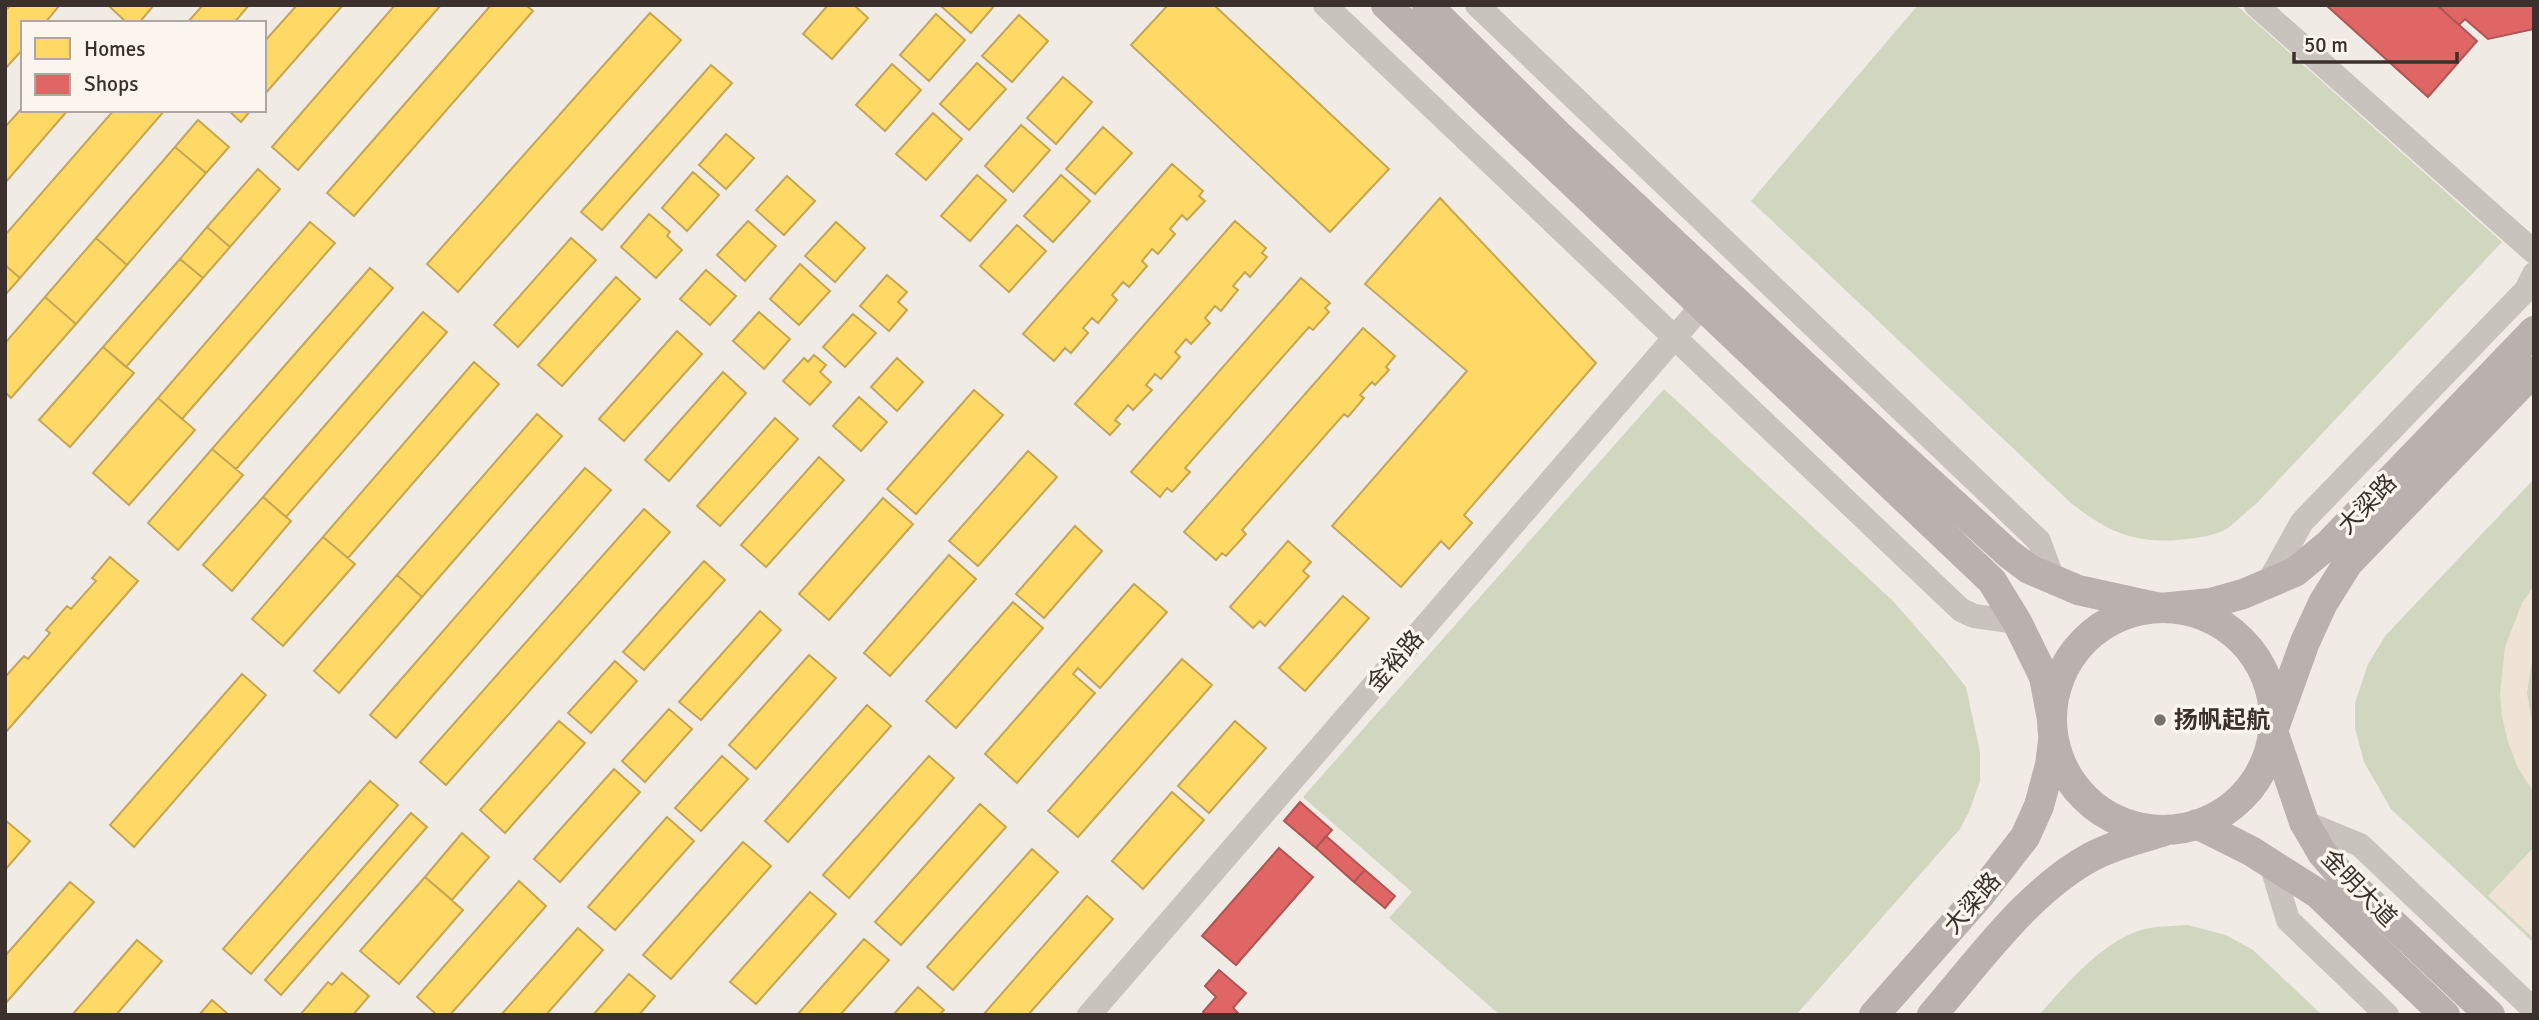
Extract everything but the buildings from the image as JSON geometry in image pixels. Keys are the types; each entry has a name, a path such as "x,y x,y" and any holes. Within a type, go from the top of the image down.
{"main road":[{"path":"1386,5 1992,581 2017,622 2044,677 2058,756 2066,773 2090,802 2105,814 2140,828 2185,827 2229,808 2254,782 2267,757 2273,731 2274,710 2263,669 2238,636 2221,623 2202,614 2093,595 2054,582 2029,569 2009,554 1557,134 1427,5"},
{"name":"大梁路","path":"2160,608 2211,603 2243,594 2294,572 2329,544 2534,331"},
{"name":"大梁路","path":"2273,731 2305,642 2323,603 2348,563 2534,370"},
{"path":"2053,728 2058,681 2077,648 2106,623 2141,610 2160,608"},
{"name":"大梁路","path":"1874,1015 1980,895 2025,837 2039,806 2050,765 2053,728"},
{"name":"金明大道","path":"2273,731 2304,822 2322,853 2490,1015"},
{"name":"大梁路","path":"1932,1015 2007,928 2067,872 2093,856 2185,827"},
{"name":"金明大道","path":"2185,827 2251,851 2317,893 2445,1015"}],"street":[{"path":"1325,5 1961,610 1974,616 2017,622"},
{"path":"1477,5 2039,541 2054,582"},
{"path":"2256,5 2534,252"},
{"path":"2268,583 2302,522 2526,290 2534,274"},
{"name":"金裕路","path":"1090,1015 1701,307"},
{"path":"2304,822 2360,845 2534,1010"},
{"path":"2271,864 2288,920 2387,1015"}],"green space":[{"path":"1918,5 2236,5 2502,242 2257,503 2228,528 2208,536 2169,540 2138,538 2111,529 2071,503 1751,201"},
{"path":"1664,389 1893,601 1943,658 1966,687 1980,752 1980,781 1960,829 1796,1015 1500,1015 1389,918 1412,892 1303,797"},
{"path":"2534,479 2534,943 2391,809 2364,762 2355,728 2355,703 2368,664 2386,635"},
{"path":"2188,925 2226,935 2253,950 2322,1015 2039,1015 2089,963 2118,940 2150,928"}],"shaded area":[{"path":"2534,586 2534,649 2527,693 2534,732 2534,793 2517,766 2508,742 2500,694 2505,647 2522,603"},
{"path":"2534,847 2534,935 2532,937 2488,896"}],"place":[{"name":"扬帆起航","path":"2160,720"}]}
